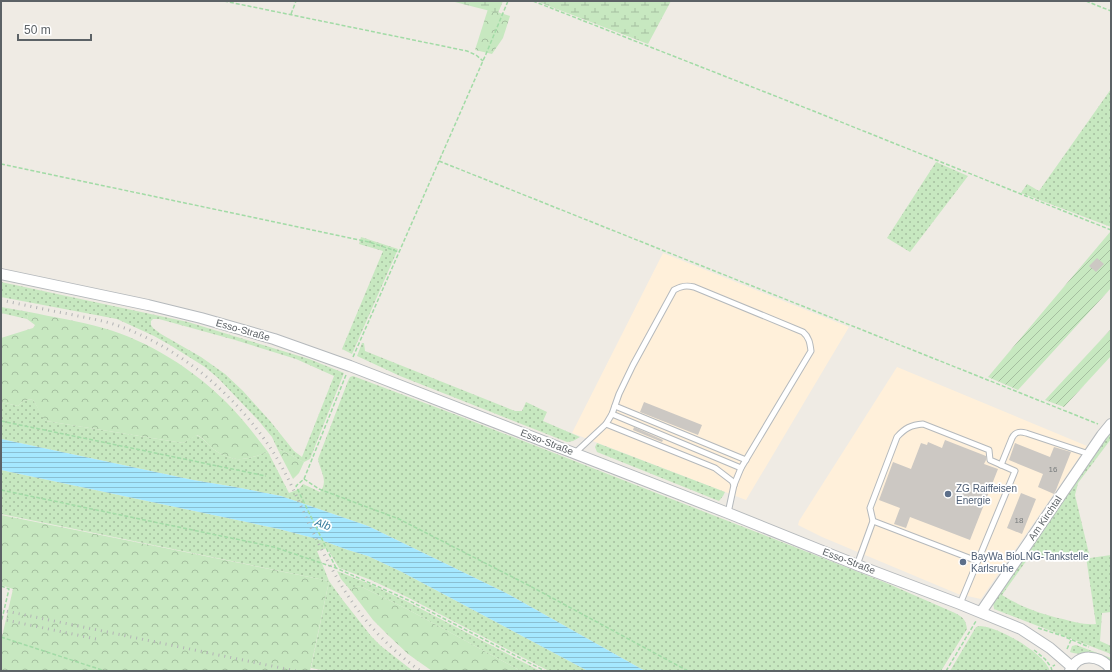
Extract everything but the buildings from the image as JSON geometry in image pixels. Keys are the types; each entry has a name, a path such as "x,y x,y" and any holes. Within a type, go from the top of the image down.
{"street":[{"name":"Esso-Straße","path":"1,274 148,305 201,318 274,339 350,366 728,513 857,565 981,612 1029,633 1056,653 1071,669"},
{"name":"Am Kirchtal","path":"981,612 1109,426"},
{"path":"1071,669 1077,662 1084,658 1092,657 1100,659 1111,669"}],"lane":[{"path":"575,453 606,424 612,414 619,394 633,365 674,290 681,286 687,285 694,287 803,332 807,335 810,342 810,351 741,468 734,485 728,513"},
{"path":"615,406 746,460"},
{"path":"612,414 741,468"},
{"path":"606,424 715,468 732,481 734,485"},
{"path":"857,565 873,521 870,508 897,437 903,430 914,425 923,424 989,450 990,460 1016,471 960,604"},
{"path":"1001,465 1014,434 1018,432 1026,433 1089,454"},
{"path":"873,521 978,561"}],"path":[{"path":"224,1 467,51 476,55 483,61"},
{"path":"290,15 296,1"},
{"path":"336,568 296,486 304,479 350,366 508,1"},
{"path":"533,1 1111,230"},
{"path":"1086,1 1111,11"},
{"path":"439,161 1109,426"},
{"path":"1,164 361,240 400,252"},
{"path":"1,421 266,476"},
{"path":"304,479 319,489 387,514 412,525 530,586 688,671"},
{"path":"1,490 274,547 336,568 408,600 544,671"},
{"path":"1,586 9,589 1,623"},
{"path":"946,671 981,612"},
{"path":"1038,628 1063,636 1090,648"},
{"path":"1,637 105,671"},
{"path":"1031,647 1051,667"}],"shaded area":[{"path":"663,253 849,327 746,500 572,433"},
{"path":"897,367 1087,446 981,599 958,594 822,537 798,525 799,521"}],"green space":[{"path":"451,1 503,1 498,13"},
{"path":"536,1 671,1 648,44"},
{"path":"488,9 510,16 503,38 492,54 475,50"},
{"path":"1111,89 1111,227 1021,193 1027,184 1039,191"},
{"path":"936,162 968,176 910,252 887,238"},
{"path":"1110,232 1111,288 1018,390 988,377"},
{"path":"361,237 398,249 352,354 342,349 383,251 359,244"},
{"path":"1,282 188,322 309,359 344,373 310,459 304,462 281,450 279,452 272,437 258,420 218,378 205,367 154,336 117,319 1,297","holes":["153,319 159,319 296,359 334,376 302,457 294,451 270,421 243,391 225,374 201,357 153,328 151,321"]},
{"path":"1,307 29,312 27,319 1,313"},
{"path":"29,312 103,328 137,340 153,348 185,368 214,391 243,421 268,452 246,459 234,459 213,449 204,439 197,435 183,443 46,421 33,400 24,401 18,406 1,402 1,338 33,328 35,325 27,319"},
{"path":"1111,329 1111,356 1064,407 1045,400"},
{"path":"362,343 364,343 365,351 515,411 522,411 526,402 547,412 543,421 580,437 573,441 567,442 400,376 357,356"},
{"path":"353,376 884,582 958,614 965,621 967,629 941,671 645,671 506,593 368,526 281,496 193,480 1,439 1,402 18,406 24,401 33,400 46,421 183,443 196,435 203,439 213,449 234,459 246,459 268,452 289,493 299,489 303,484 320,492 323,488 324,480 318,459 348,381 350,377"},
{"path":"1111,431 1111,439 1078,483 1075,495 1090,558 1111,555 1111,612 1102,613 1100,641 1111,646 1111,654 994,609 993,602 1064,496","holes":["1029,557 1086,557 1096,624 1079,623 1047,615 1024,607 1002,595"]},
{"path":"597,443 725,492 719,501 597,452 595,447"},
{"path":"281,450 304,462 299,473 293,479 279,452"},
{"path":"1,470 279,529 321,540 368,556 402,572 588,671 549,671 407,597 371,580 339,568 327,548 317,551 329,581 1,514"},
{"path":"1,515 329,581 310,671 1,671 1,641 13,589 1,585"},
{"path":"337,571 406,601 540,671 521,671 407,609 362,587 355,587 351,591 341,579"},
{"path":"329,581 371,636 381,646 413,671 327,671 311,668"},
{"path":"356,586 362,587 407,609 521,671 432,671 408,654 373,620 351,591 352,588"},
{"path":"980,626 998,631 1020,642 1039,657 1050,671 950,671 976,627"},
{"path":"1076,645 1111,658 1111,662 1101,655 1070,652 1072,646"}],"water":[{"name":"Alb","path":"1,439 193,480 281,496 368,526 506,593 645,671 588,671 402,572 368,556 321,540 279,529 1,470"}],"railway":[{"path":"1,300 119,326 143,336 165,348 208,378 227,395 244,414 261,434 275,455 328,562 347,595 370,625 384,640 421,671"},
{"path":"1,610 296,671"},
{"path":"1,619 96,639"}],"place":[{"name":"ZG Raiffeisen Energie","path":"948,494"},
{"name":"BayWa BioLNG-Tankstelle Karlsruhe","path":"963,562"}]}
